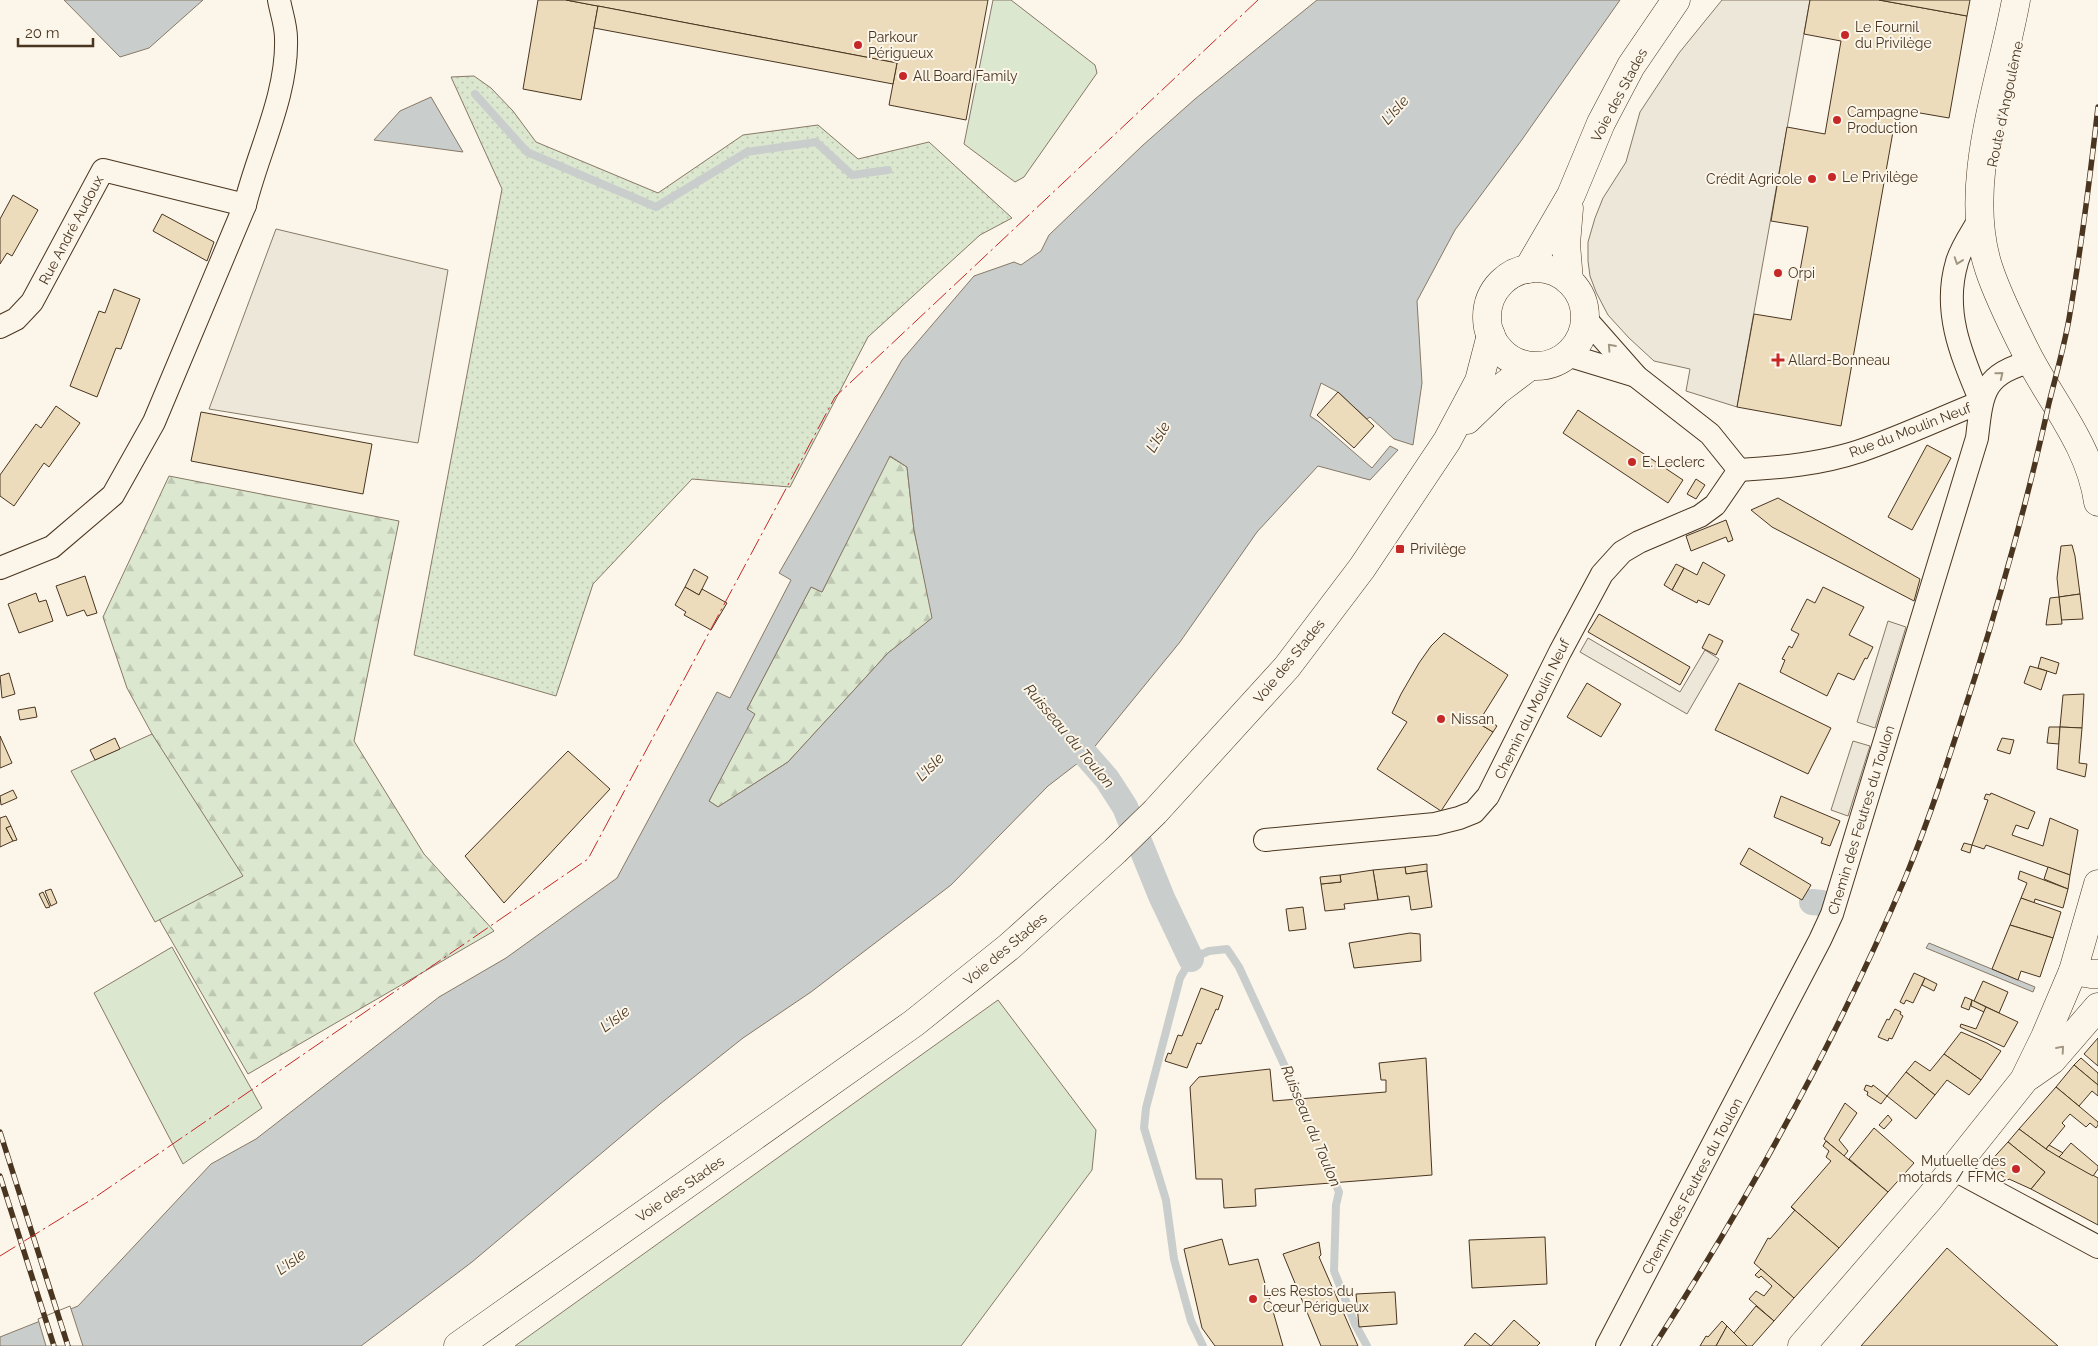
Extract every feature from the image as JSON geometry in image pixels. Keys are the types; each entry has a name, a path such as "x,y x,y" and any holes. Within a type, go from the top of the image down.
{"main road":[{"name":"Voie des Stades","path":"1528,269 1571,194 1598,131 1631,66 1676,0"},
{"name":"Route d'Angoulême","path":"2007,309 1989,269 1983,241 1980,218 1980,183 1986,137 2016,0"},
{"name":"Route d'Angoulême","path":"2007,309 1994,268 1987,216 1988,183 1994,139 2027,0"},
{"name":"Voie des Stades","path":"1569,281 1566,244 1571,194"},
{"path":"1528,269 1543,269 1556,273 1569,281 1578,292 1583,304 1585,318 1583,332 1577,345 1567,355 1550,364 1530,366 1506,356 1497,347 1487,321 1488,307 1493,293 1508,277 1528,269"},
{"path":"2007,309 2031,362 2076,438 2088,466 2098,502"},
{"name":"Voie des Stades","path":"458,1346 914,1023 1010,946 1155,812 1287,667 1362,568 1447,441 1478,381 1491,335"},
{"name":"Voie des Stades","path":"1447,441 1497,391 1530,366"},
{"path":"1802,1346 1953,1169 2024,1080 2045,1037 2085,972 2098,884"},
{"path":"2024,1080 2052,1060 2098,1007"}],"street":[{"path":"0,568 52,548 113,495 154,422 245,205 252,178 271,126 284,65 286,37 279,0"},
{"name":"Rue André Audoux","path":"0,327 16,319 32,302 103,170 245,205"},
{"path":"1980,218 1957,260 1950,295 1959,349 1981,402"},
{"path":"1585,318 1637,377 1710,434 1740,470"},
{"path":"1567,355 1637,377"},
{"path":"1981,402 1992,382 2001,373 2012,366 2031,362"},
{"name":"Rue du Moulin Neuf","path":"1740,470 1786,468 1860,451 1981,402"},
{"name":"Chemin des Feutres du Toulon","path":"1607,1346 1832,914 1977,438 1981,402"},
{"name":"Chemin du Moulin Neuf","path":"1265,840 1435,824 1474,812 1488,796 1560,652 1602,574 1622,552 1639,542 1700,516 1715,505 1740,470"},
{"path":"1953,1169 2098,1247"}],"green space":[{"path":"993,0 1011,0 1095,65 1097,73 1024,177 1015,182 964,144"},
{"path":"474,76 491,88 513,111 536,142 658,193 743,135 818,125 858,159 929,142 1012,218 980,235 868,337 790,487 692,479 593,584 556,696 414,655 502,189 451,77"},
{"path":"889,456 907,467 914,530 933,618 888,653 788,762 718,807 709,801 754,714 747,709 811,587 822,592"},
{"path":"169,476 399,521 354,741 424,854 494,931 248,1074 155,912 219,857 127,688 103,617"},
{"path":"152,734 243,876 155,922 71,771"},
{"path":"172,947 262,1108 183,1164 94,993"},
{"path":"998,1000 1096,1130 1092,1170 961,1346 515,1346"}],"shaded area":[{"path":"1722,0 1810,0 1737,407 1686,391 1690,369 1654,361 1629,338 1608,315 1590,276 1588,261 1588,242 1595,218 1603,198 1626,162 1640,112 1679,53"},
{"path":"276,229 448,270 418,443 209,409"},
{"path":"1888,621 1906,627 1875,728 1857,722"},
{"path":"1588,638 1680,692 1705,650 1719,659 1687,714 1580,652"},
{"path":"1853,741 1870,746 1848,816 1831,810"}],"water":[{"path":"64,0 203,0 149,48 120,57"},
{"name":"L'Isle","path":"1317,0 1620,0 1521,141 1455,230 1417,301 1422,383 1413,445 1394,439 1370,417 1367,419 1338,392 1321,383 1310,416 1372,468 1390,446 1398,450 1370,480 1318,466 1257,532 1180,642 1087,756 1048,786 951,885 811,992 743,1038 660,1104 472,1262 361,1346 0,1346 0,1337 78,1306 211,1164 256,1139 439,997 506,958 617,878 717,692 730,698 791,580 779,573 902,360 974,276 1014,262 1021,265 1041,251 1049,235 1142,146 1195,99","holes":["890,456 907,467 914,530 932,618 888,653 788,762 718,807 709,801 755,714 747,709 811,587 822,592"]},
{"path":"431,97 463,152 374,140 400,111"},
{"path":"1929,943 2035,987 2033,992 1926,948"}],"pier":[{"path":"70,1306 83,1346 46,1346 38,1319"}],"building":[{"path":"538,0 566,0 598,6 581,100 523,89"},
{"path":"566,0 988,0 966,120 889,105 897,63"},
{"name":"Le Privilège","path":"1810,0 1879,0 1967,16 1949,118 1897,109 1841,426 1737,407 1754,314 1791,320 1808,227 1771,221 1787,127 1825,134 1841,41 1804,34"},
{"path":"1879,0 1970,0 1967,16"},
{"path":"598,6 897,63 893,84 594,28"},
{"path":"13,195 38,210 12,256 7,253 0,264 0,219"},
{"path":"162,214 214,242 207,261 153,231"},
{"path":"114,289 140,299 121,349 116,348 97,397 70,386 99,311 105,313"},
{"path":"1338,392 1374,426 1354,448 1317,415"},
{"path":"56,406 80,423 49,467 44,463 14,506 0,496 0,475 36,424 41,428"},
{"name":"E. Leclerc","path":"1578,410 1683,480 1668,503 1563,433"},
{"path":"201,412 372,444 363,494 191,461"},
{"path":"1927,445 1951,458 1912,530 1888,517"},
{"path":"1696,479 1705,485 1696,499 1687,494"},
{"path":"1778,498 1920,579 1914,601 1772,527 1751,510"},
{"path":"1726,520 1733,540 1728,542 1726,537 1691,551 1686,536"},
{"path":"2072,545 2080,594 2059,597 2057,578 2061,546"},
{"path":"1703,562 1725,575 1709,605 1698,600 1697,603 1672,590 1684,568 1697,575"},
{"path":"1676,564 1684,568 1672,590 1664,585"},
{"path":"694,569 708,577 699,595 685,587"},
{"path":"85,576 97,613 87,616 84,610 67,616 56,586"},
{"path":"685,587 699,595 702,589 727,603 711,630 684,615 686,612 675,605"},
{"path":"1823,587 1864,607 1849,635 1873,647 1854,680 1838,673 1827,696 1780,672 1785,660 1782,659 1789,646 1792,648 1799,634 1791,630 1807,599 1815,603"},
{"path":"36,593 39,602 46,600 53,621 19,633 8,604"},
{"path":"2080,594 2083,619 2061,620 2059,597"},
{"path":"2059,597 2062,624 2046,625 2050,598"},
{"path":"1599,614 1690,667 1680,685 1588,632"},
{"name":"Nissan","path":"1444,633 1508,675 1478,723 1493,732 1441,811 1377,769 1407,722 1392,713 1401,694 1419,663 1431,646"},
{"path":"1709,634 1723,641 1716,655 1702,648"},
{"path":"2041,657 2059,663 2056,674 2038,668"},
{"path":"2030,666 2047,671 2041,690 2024,683"},
{"path":"9,673 15,694 2,698 0,676"},
{"path":"1587,683 1621,704 1601,737 1567,717"},
{"path":"1739,683 1831,728 1808,774 1715,730"},
{"path":"2084,694 2082,728 2060,727 2063,695"},
{"path":"35,707 37,717 20,720 18,710"},
{"path":"1482,716 1497,726 1493,732 1478,723"},
{"path":"2049,727 2060,727 2059,744 2047,743"},
{"path":"2060,727 2082,728 2079,763 2087,764 2085,777 2057,769"},
{"path":"0,736 12,763 0,768"},
{"path":"115,738 120,749 95,760 90,750"},
{"path":"2002,738 2014,740 2010,754 1997,750"},
{"path":"568,751 610,789 504,903 465,856"},
{"path":"13,790 17,798 1,805 0,796"},
{"path":"1991,793 2035,812 2028,829 2016,825 2012,835 2043,846 2050,818 2078,830 2070,875 1986,845 1984,849 1972,845 1988,800 1984,799 1986,794 1990,795"},
{"path":"1781,796 1840,821 1830,846 1821,843 1823,838 1774,817"},
{"path":"6,816 11,826 6,828 13,841 0,847 0,818"},
{"path":"11,826 17,840 13,841 6,828"},
{"path":"1964,843 1972,845 1970,853 1961,850"},
{"path":"1749,848 1811,885 1802,900 1740,864"},
{"path":"1427,864 1427,871 1406,874 1405,867"},
{"path":"1405,867 1406,874 1427,871 1432,907 1411,910 1409,896 1378,900 1373,870"},
{"path":"2048,867 2070,875 2068,889 2044,879"},
{"path":"1373,870 1378,900 1344,904 1345,909 1325,911 1321,884 1341,882 1340,875"},
{"path":"2020,871 2068,889 2063,908 2035,899 2034,903 2021,898 2027,883 2018,879"},
{"path":"1340,875 1341,882 1321,884 1320,877"},
{"path":"51,889 57,903 51,906 45,891"},
{"path":"43,892 50,907 46,908 39,894"},
{"path":"2021,898 2061,912 2053,938 2010,925"},
{"path":"1303,907 1306,929 1289,931 1286,909"},
{"path":"2010,925 2053,938 2040,977 2021,971 2018,980 1992,969"},
{"path":"1410,933 1420,934 1421,961 1354,968 1349,943"},
{"path":"1914,973 1925,978 1913,1003 1906,1000 1904,1004 1900,1002"},
{"path":"1925,978 1937,984 1934,991 1922,985"},
{"path":"1983,981 2008,992 1999,1013 1974,1001"},
{"path":"1201,988 1223,996 1218,1010 1216,1009 1201,1044 1197,1043 1187,1068 1165,1061 1168,1053 1171,1054 1178,1035 1182,1036"},
{"path":"1965,997 1972,1000 1969,1010 1961,1007"},
{"path":"1972,1000 1986,1007 1984,1012 1971,1006"},
{"path":"1986,1007 2018,1022 2004,1047 1960,1027 1961,1024 1976,1029"},
{"path":"1895,1009 1901,1012 1900,1014 1903,1016 1892,1039 1889,1038 1888,1041 1878,1037 1887,1019 1889,1020"},
{"path":"1961,1032 2001,1051 1981,1080 1944,1054"},
{"path":"2098,1038 2098,1066 2084,1054"},
{"path":"1944,1054 1981,1080 1969,1095 1947,1080 1935,1095 1906,1072 1915,1061 1930,1071"},
{"path":"1426,1058 1432,1175 1255,1189 1256,1206 1224,1208 1222,1179 1196,1179 1190,1087 1199,1077 1270,1069 1273,1101 1386,1092 1386,1080 1381,1080 1379,1063"},
{"path":"2081,1058 2098,1073 2098,1085 2074,1065"},
{"path":"2074,1065 2098,1085 2098,1096 2092,1091 2079,1106 2056,1087"},
{"path":"1906,1072 1935,1095 1916,1119 1887,1096"},
{"path":"1866,1085 1872,1087 1873,1085 1887,1096 1881,1104 1867,1095 1868,1092 1864,1090"},
{"path":"2056,1087 2098,1122 2098,1125 2096,1128 2090,1123 2086,1127 2070,1114 2062,1123 2065,1126 2046,1149 2019,1129"},
{"path":"1845,1103 1857,1113 1839,1140 1848,1151 1844,1156 1824,1139"},
{"path":"1888,1115 1892,1120 1884,1129 1879,1125"},
{"path":"1874,1128 1914,1163 1888,1192 1849,1159"},
{"path":"2019,1129 2046,1149 2098,1178 2098,1225 2031,1189 2045,1172 2008,1142"},
{"path":"1826,1141 1888,1192 1839,1248 1791,1207 1831,1161 1826,1157 1829,1151 1823,1146"},
{"name":"Mutuelle des motards / FFMC","path":"2008,1142 2045,1172 2031,1189 2008,1180 1987,1165"},
{"path":"2071,1143 2098,1166 2093,1176 2059,1157"},
{"path":"2049,1145 2063,1153 2059,1157 2046,1149"},
{"path":"1795,1210 1839,1248 1794,1298 1754,1263 1768,1238 1770,1239"},
{"path":"1545,1237 1547,1284 1472,1288 1469,1240"},
{"path":"1222,1239 1229,1265 1258,1259 1283,1346 1215,1346 1202,1328 1184,1249"},
{"path":"1319,1242 1321,1255 1319,1257 1358,1346 1321,1346 1283,1254"},
{"path":"1947,1248 2003,1298 2058,1346 1861,1346"},
{"path":"1761,1269 1794,1298 1774,1321 1749,1299 1756,1291 1764,1296 1772,1286 1761,1276 1759,1278 1755,1275"},
{"path":"1395,1292 1397,1324 1359,1327 1356,1294"},
{"path":"1756,1306 1774,1321 1752,1346 1747,1346 1734,1333"},
{"path":"1514,1320 1540,1343 1537,1346 1491,1346"},
{"path":"1722,1321 1727,1326 1716,1346 1700,1346 1706,1336 1708,1337"},
{"path":"1727,1326 1747,1346 1716,1346"},
{"path":"1475,1333 1491,1346 1464,1346"}],"waterway":[{"path":"475,94 527,152 656,207 747,152 816,142 852,175 888,170"},
{"name":"Ruisseau du Toulon","path":"1064,730 1107,779 1125,807 1162,898 1191,959"},
{"path":"1812,902 1822,903"},
{"name":"Ruisseau du Toulon","path":"1203,1346 1191,1321 1174,1259 1166,1200 1144,1128 1146,1108 1180,978 1191,959 1209,951 1227,949 1239,967 1304,1108"},
{"name":"Ruisseau du Toulon","path":"1331,1174 1339,1192 1336,1205 1334,1271 1355,1324 1367,1346"}],"railway":[{"path":"1654,1346 1758,1175 1851,997 1906,876 1943,776 2006,573 2062,351 2077,266 2098,107"},
{"path":"0,1132 68,1346"},
{"path":"0,1176 54,1346"}],"power":[{"path":"0,1256 94,1198 588,859 835,397 1258,0"}],"place":[{"name":"Le Fournil du Privilège","path":"1845,35"},
{"name":"Parkour Périgueux","path":"858,45"},
{"name":"All Board Family","path":"903,76"},
{"name":"Campagne Production","path":"1837,120"},
{"name":"Le Privilège","path":"1832,177"},
{"name":"Crédit Agricole","path":"1812,179"},
{"name":"Orpi","path":"1778,273"},
{"name":"Allard-Bonneau","path":"1778,360"},
{"name":"E. Leclerc","path":"1632,462"},
{"name":"Privilège","path":"1400,549"},
{"name":"Nissan","path":"1441,719"},
{"name":"Mutuelle des motards / FFMC","path":"2016,1169"},
{"name":"Les Restos du Cœur Périgueux","path":"1253,1299"}]}
